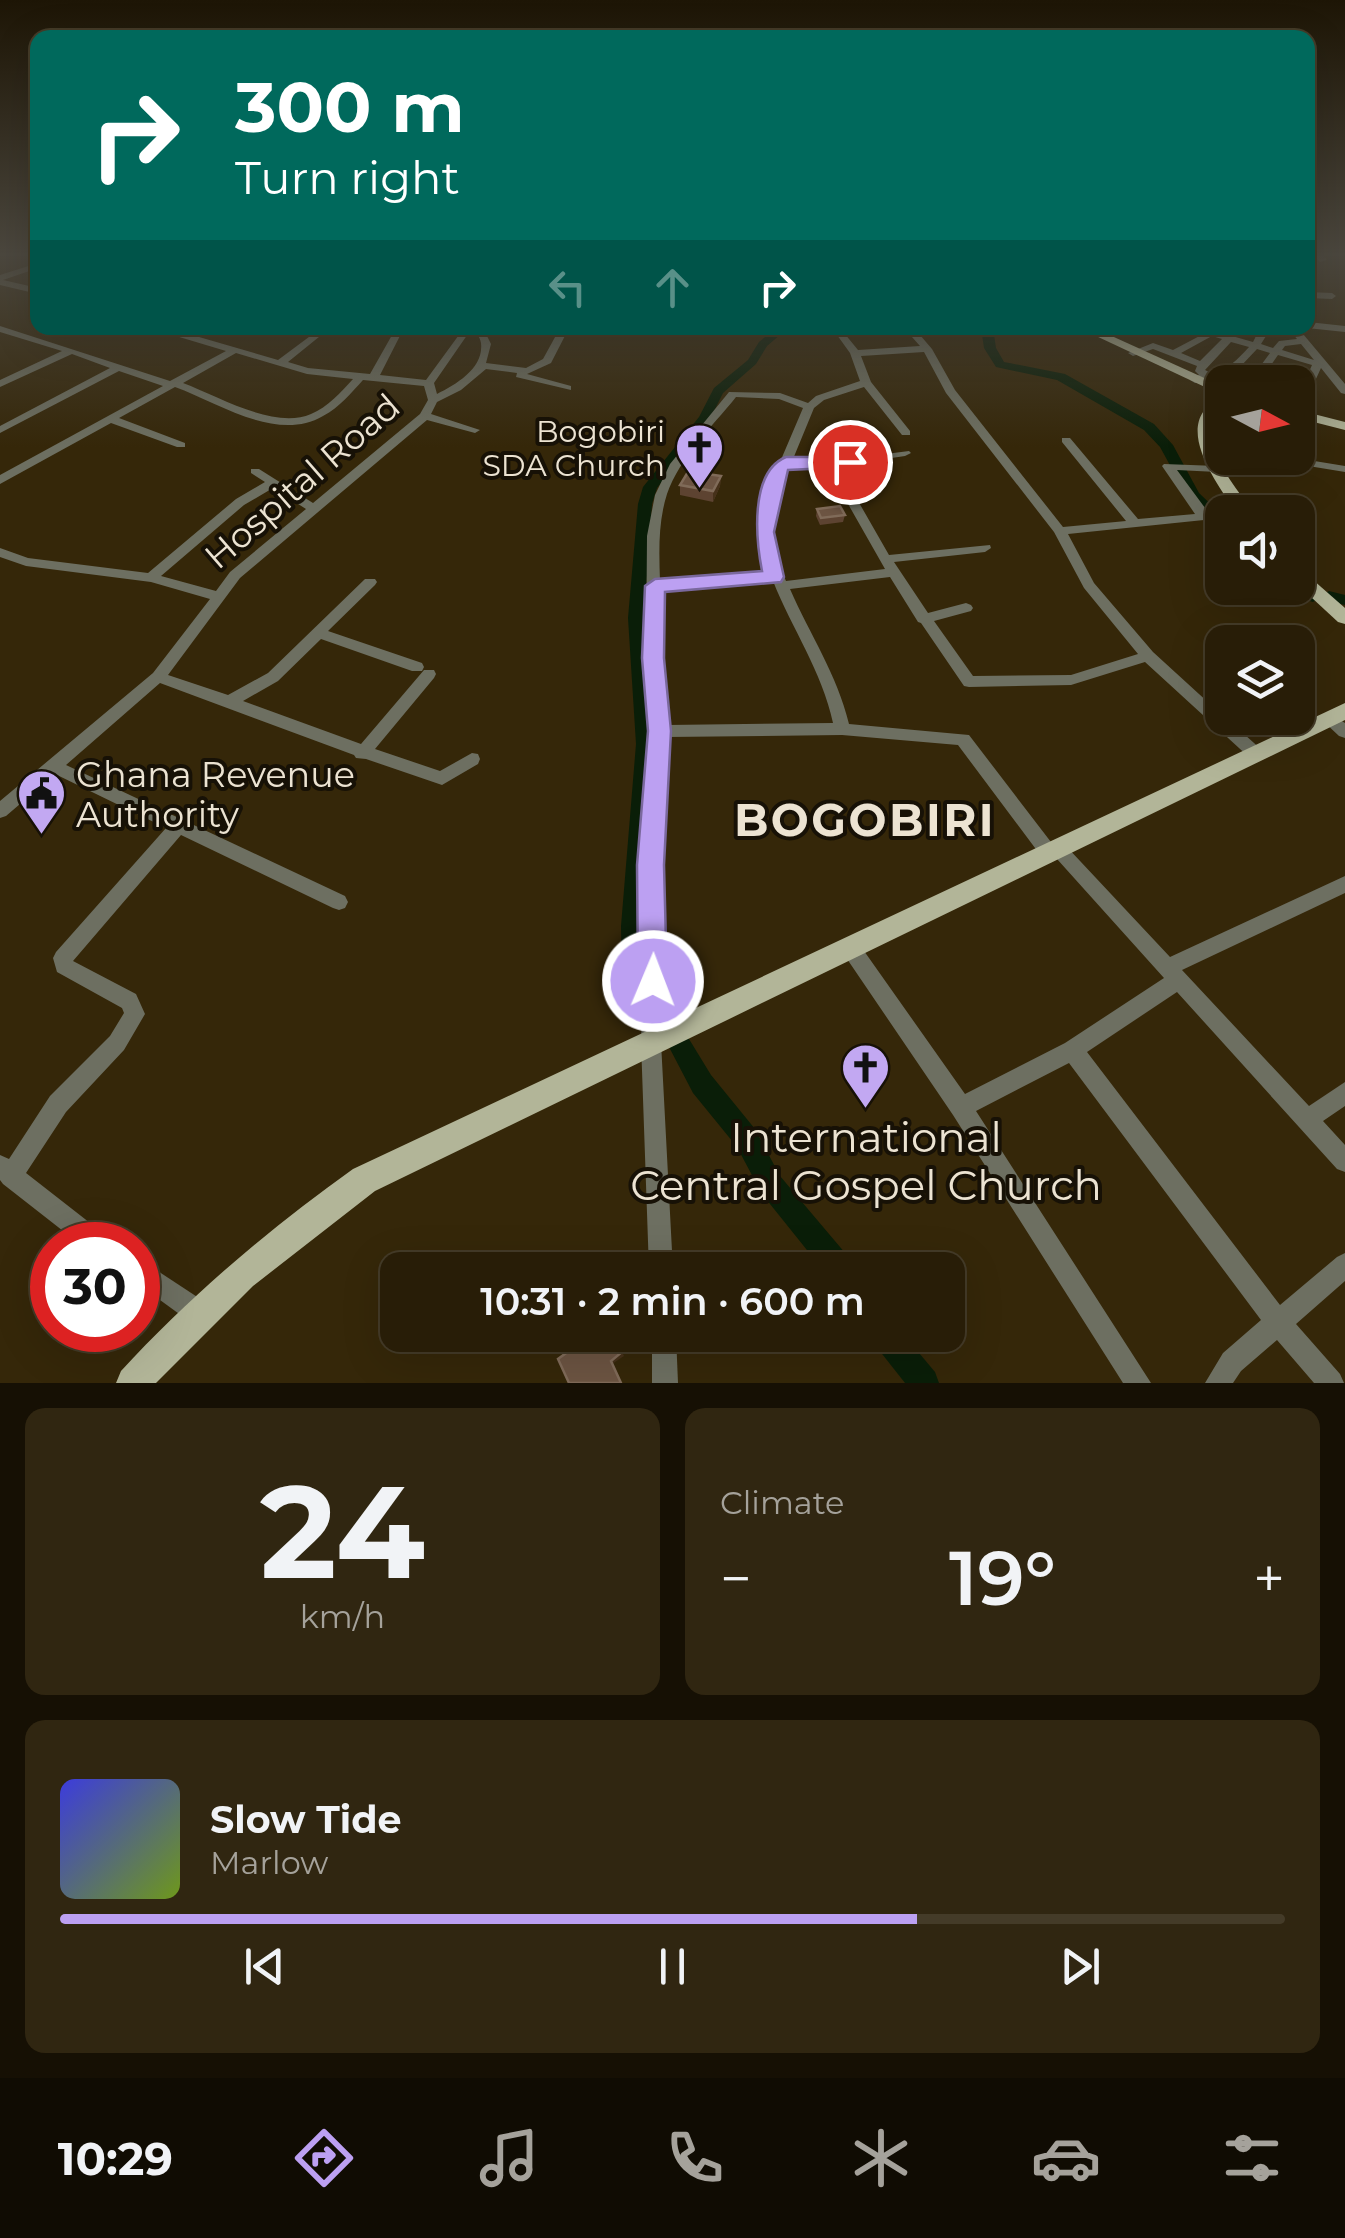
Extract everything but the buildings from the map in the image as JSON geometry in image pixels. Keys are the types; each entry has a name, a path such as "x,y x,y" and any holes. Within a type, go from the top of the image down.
{"main road":[{"path":"1098,335 1132,353 1202,376 1205,380"},
{"path":"1315,418 1345,426"},
{"path":"1315,591 1345,618"},
{"path":"134,1383 202,1314 317,1212 364,1180 1257,755 1340,721"}],"street":[{"path":"1315,326 1345,328"},
{"path":"0,328 173,384 276,424 308,421 329,411 360,376"},
{"path":"32,338 39,335"},
{"name":"Hospital Road","path":"0,811 158,676 217,596 425,416 432,400 430,383 279,364 187,335"},
{"path":"279,364 317,335"},
{"path":"374,377 396,335"},
{"path":"430,383 463,335"},
{"path":"482,366 479,362 486,344 483,335"},
{"path":"506,371 542,366 560,335"},
{"path":"841,335 855,353 866,383 906,433"},
{"path":"915,335 950,391 1060,531 1090,586 1148,656 1257,755"},
{"path":"1173,354 1208,335"},
{"path":"1218,335 1321,365"},
{"path":"1132,353 1153,346 1173,354 1202,376 1224,374 1256,347 1261,335"},
{"path":"1299,335 1345,390"},
{"path":"1202,376 1213,353 1229,338"},
{"path":"1266,365 1286,342 1305,341"},
{"path":"1190,345 1213,353"},
{"path":"855,353 927,349"},
{"path":"0,384 72,351"},
{"path":"0,480 234,351"},
{"path":"1315,375 1321,365"},
{"path":"482,366 567,388"},
{"path":"432,400 457,388 482,366"},
{"path":"0,430 118,367"},
{"path":"842,729 834,692 777,582 764,532 772,485 809,407 820,398 866,383"},
{"path":"660,1252 651,1042 654,920 650,865 660,731 653,658 653,536 661,494 676,464 726,400 742,392 780,396 809,407"},
{"path":"425,416 475,430"},
{"path":"111,419 181,444"},
{"path":"1066,440 1135,524"},
{"path":"786,462 831,464 905,453"},
{"path":"831,464 890,566 963,678 975,683 1071,680 1148,656"},
{"path":"1315,464 1345,469"},
{"path":"1060,531 1203,514 1169,473 1171,466 1205,469"},
{"path":"255,472 314,509"},
{"path":"152,578 240,502 274,482"},
{"path":"655,586 777,582 985,548"},
{"path":"1,553 26,562 152,578 217,596"},
{"path":"232,700 273,678 370,582"},
{"path":"923,619 966,608"},
{"path":"319,633 423,670 362,754"},
{"path":"158,676 232,700 362,754 442,778 472,759"},
{"path":"660,731 842,729 963,739 1055,853 1345,1161"},
{"path":"53,766 339,902"},
{"path":"70,1222 5,1171 58,1104 117,1043 135,1014 129,1000 64,966 68,948 178,826"},
{"path":"961,1106 1072,1050 1173,974 1345,884"},
{"path":"850,947 961,1106 1138,1383"},
{"path":"1072,1050 1277,1321 1332,1383"},
{"path":"1307,1120 1345,1093"},
{"path":"1218,1383 1232,1362 1345,1266"},
{"path":"160,1285 202,1314"},
{"path":"664,1352 665,1383"}],"waterway":[{"path":"633,982 633,899 646,744 636,618 645,504 650,487 705,418 718,391 752,362 774,335"},
{"path":"988,335 1000,365 1061,377 1149,427 1166,445 1193,495 1205,507"},
{"path":"1329,596 1345,600"},
{"path":"660,999 669,1015"},
{"path":"681,1047 702,1084 746,1138 771,1185 826,1252"},
{"path":"899,1352 924,1383"}],"place":[{"name":"Bogobiri SDA Church","path":"700,490"},
{"name":"Ghana Revenue Authority","path":"41,836"},
{"name":"International Central Gospel Church","path":"866,1110"}],"district":[{"name":"BOGOBIRI","path":"865,819"}],"route":[{"path":"653,981 650,865 660,731 653,658 655,586 774,577 764,532 767,504 780,470 786,462 850,462"}]}
